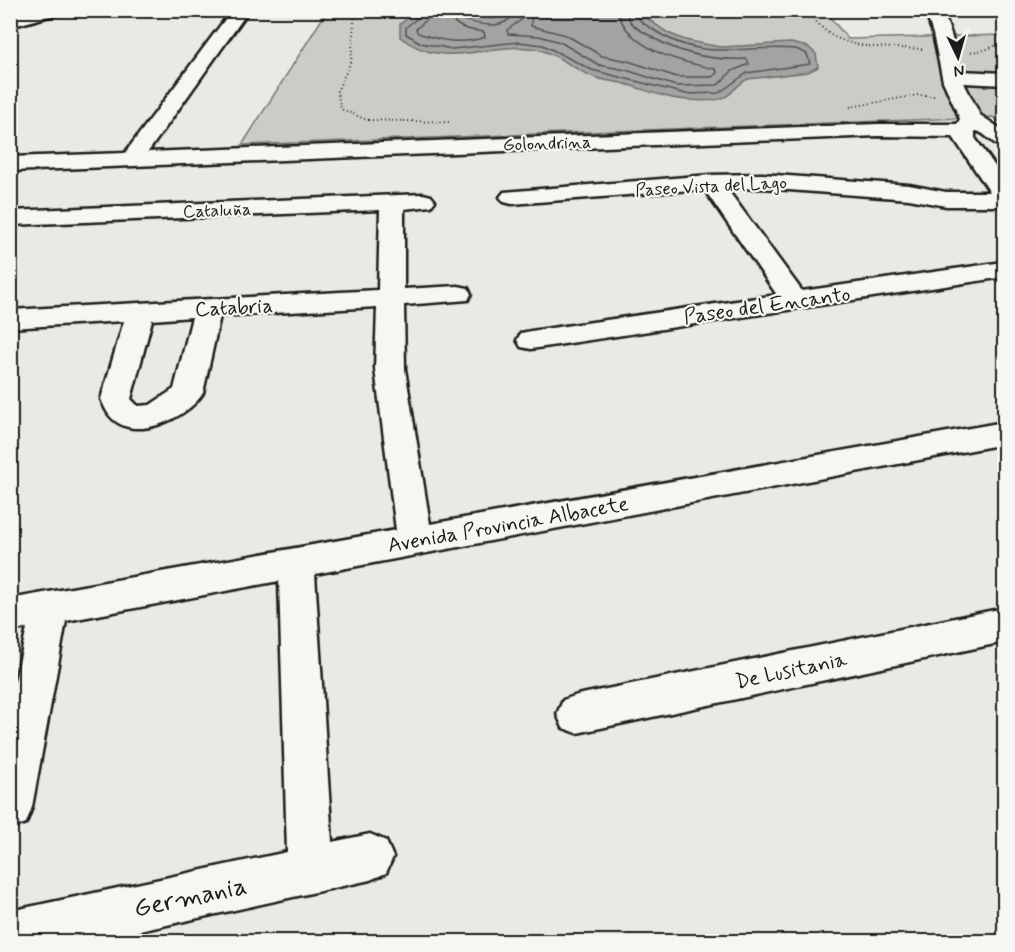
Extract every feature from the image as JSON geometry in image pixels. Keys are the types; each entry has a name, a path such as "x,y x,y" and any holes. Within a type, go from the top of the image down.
{"street":[{"path":"10,22 51,10"},
{"path":"131,160 241,10"},
{"path":"933,10 941,26 952,77 970,138 1003,192"},
{"path":"952,77 1005,79"},
{"path":"970,138 987,127 1005,141"},
{"name":"Golondrina","path":"10,164 878,130 970,138 1005,146"},
{"name":"Paseo Vista del Lago","path":"512,197 710,182 783,181 909,192 946,199 1003,192"},
{"path":"710,182 795,301"},
{"name":"Cataluña","path":"10,218 423,201"},
{"path":"392,202 390,369 415,541"},
{"name":"Paseo del Encanto","path":"531,340 1003,270"},
{"name":"Catabria","path":"10,320 458,294"},
{"path":"140,313 116,399 118,407 127,414 143,416 159,414 180,404 188,393 208,309"},
{"name":"Avenida Provincia Albacete","path":"10,615 1005,433"},
{"path":"297,563 310,870"},
{"path":"10,807 50,607"},
{"name":"De Lusitania","path":"577,714 1005,625"},
{"name":"Germania","path":"10,934 370,857"}],"path":[{"path":"355,10 352,23 351,65 338,81 336,97 341,109 367,120 454,123"},
{"path":"805,10 821,28 851,42 947,51 986,50 1005,42"}],"shaded area":[{"path":"824,10 848,39 1004,35 1004,125 993,117 242,145 327,11"}],"water":[{"path":"452,9 492,19 512,11 637,11 668,33 685,40 720,47 791,43 808,47 816,54 818,67 808,72 748,79 727,96 719,99 682,100 586,74 552,54 537,49 519,47 467,53 434,53 417,47 400,37 400,24 417,11"}]}
